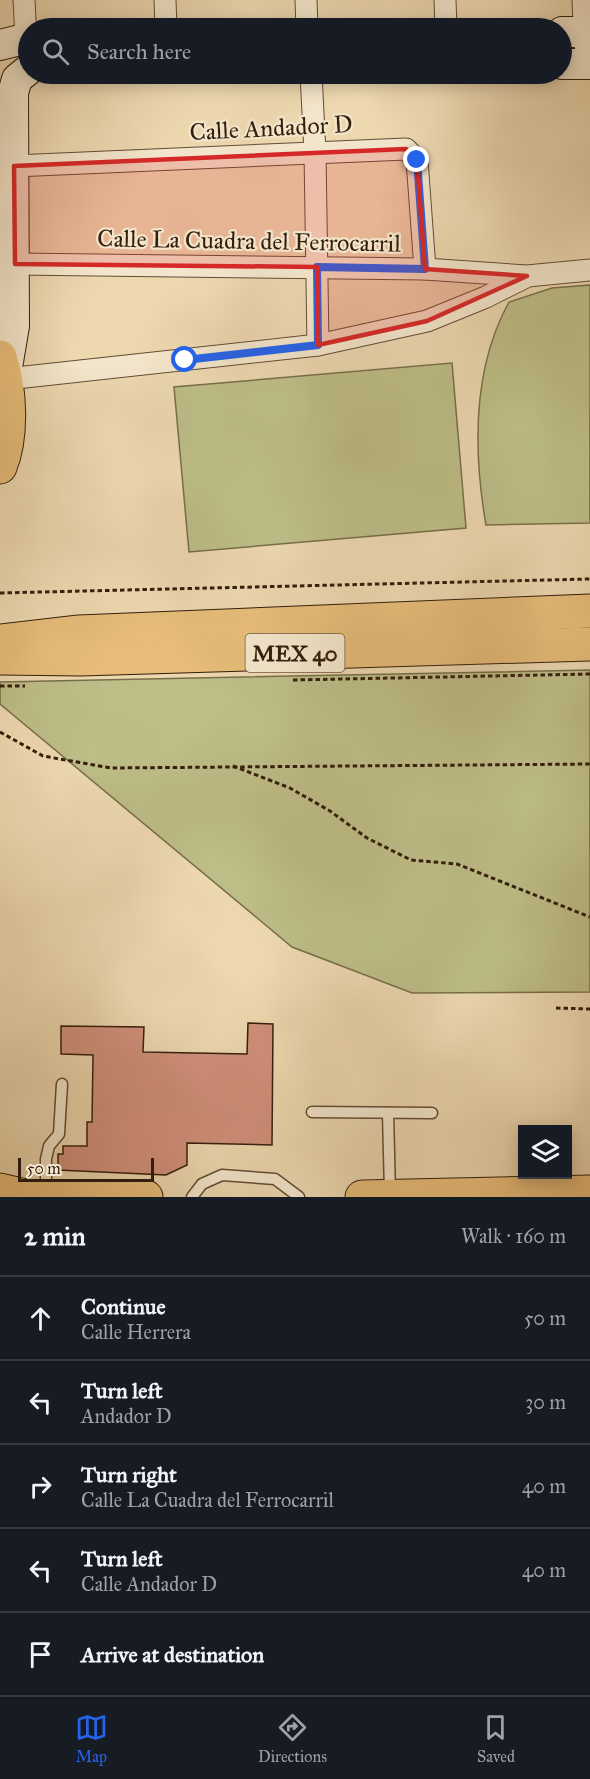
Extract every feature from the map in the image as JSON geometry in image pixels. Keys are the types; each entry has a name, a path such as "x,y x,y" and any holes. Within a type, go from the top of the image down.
{"main road":[{"path":"0,467 6,436 2,376 15,326 13,93 18,78"},
{"path":"0,641 79,632 590,611"},
{"name":"MEX 40","path":"0,658 81,659 590,644"},
{"path":"0,1190 30,1197 146,1197"},
{"path":"376,1197 590,1192"}],"street":[{"path":"21,18 24,0"},
{"path":"165,0 166,18"},
{"path":"306,0 307,18"},
{"path":"445,0 446,18"},
{"path":"579,64 579,32 584,0"},
{"path":"311,84 315,152 318,345"},
{"name":"Calle Andador D","path":"14,166 396,147 412,153 417,160 425,269"},
{"name":"Calle La Cuadra del Ferrocarril","path":"15,264 425,269 527,276 590,270"},
{"path":"2,376 318,345 427,321 486,297 527,276"}],"lane":[{"path":"46,1197 46,1159 49,1146 59,1134 62,1084"},
{"path":"312,1112 432,1113"},
{"path":"376,1197 388,1113"},
{"path":"192,1197 212,1178 222,1175 275,1179 300,1197"}],"path":[{"path":"0,593 590,579"},
{"path":"283,680 590,674"},
{"path":"0,686 35,685"},
{"path":"0,732 43,756 111,768 590,764"},
{"path":"232,766 290,788 330,811 367,838 411,860 457,864 590,917"},
{"path":"556,1008 590,1009"}],"highlighted area":[{"path":"406,149 417,160 425,269 527,276 427,321 318,345 317,267 15,264 14,166"}],"green space":[{"path":"590,285 590,523 486,525 479,468 479,410 482,382 497,328 509,302 552,288"},
{"path":"452,363 466,528 189,552 174,387"},
{"path":"590,670 590,992 412,993 292,947 0,704 0,682"}],"building":[{"path":"248,1023 273,1024 272,1145 187,1143 187,1165 166,1175 58,1170 58,1154 63,1154 63,1146 87,1146 87,1122 92,1122 93,1055 61,1054 61,1026 144,1027 143,1052 247,1054"}],"route":[{"path":"185,360 318,345 317,267 425,269 417,160"}]}
